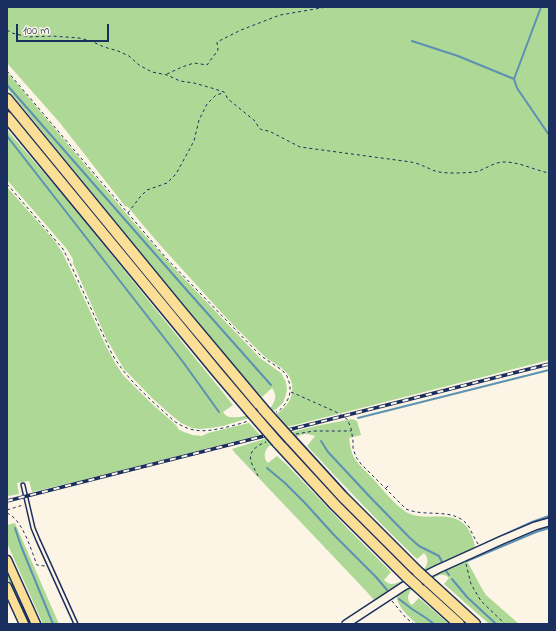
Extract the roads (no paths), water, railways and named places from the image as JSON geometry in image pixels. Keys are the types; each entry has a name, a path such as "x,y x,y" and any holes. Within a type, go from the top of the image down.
{"highway":[{"path":"7,99 263,409 347,501 418,572 475,624"},
{"path":"7,117 212,366 277,442 335,505 417,586 459,624"}],"main road":[{"path":"7,560 36,624"},
{"path":"7,587 24,624"}],"street":[{"path":"346,624 404,586 535,526 549,522"}],"lane":[{"path":"23,485 33,528 76,624"}],"waterway":[{"path":"541,7 514,79 517,88 549,135"},
{"path":"412,41 458,56 514,79"},
{"path":"7,85 271,385"},
{"path":"7,136 183,362 219,412"},
{"path":"358,418 549,370"},
{"path":"321,441 328,452 409,537 419,546 439,556 442,562"},
{"path":"267,468 305,503 387,590"},
{"path":"486,543 549,516"},
{"path":"15,528 53,624"},
{"path":"467,561 549,528"},
{"path":"446,571 449,575"},
{"path":"452,579 467,597 496,624"},
{"path":"399,599 434,624"}],"railway":[{"path":"7,501 549,364"}]}
